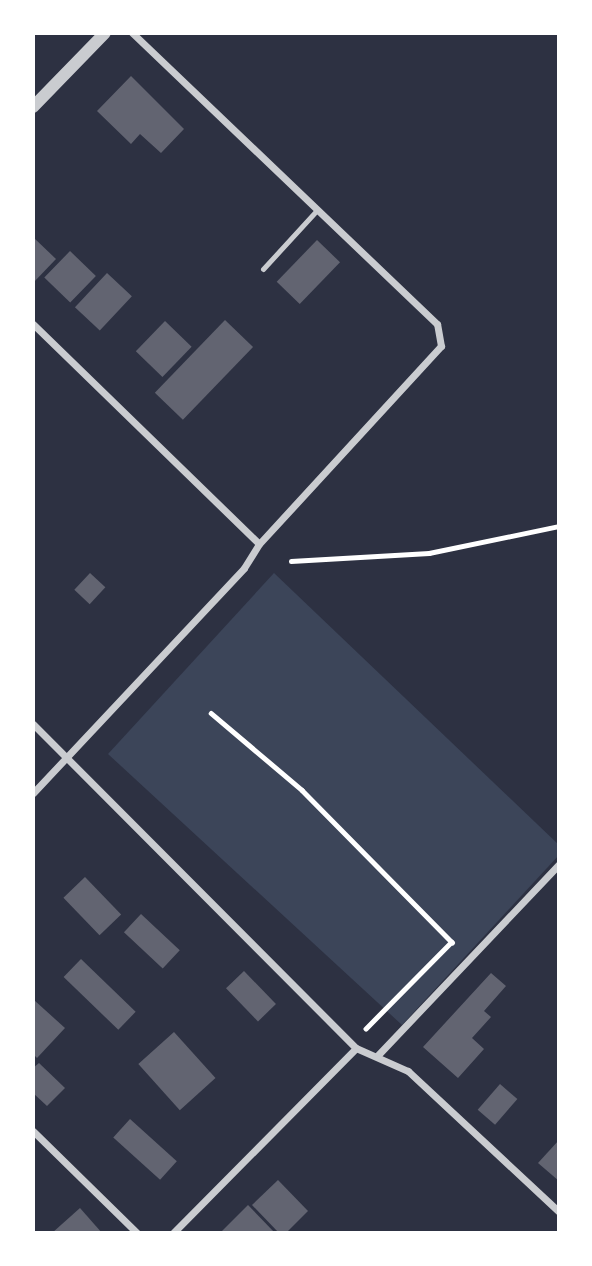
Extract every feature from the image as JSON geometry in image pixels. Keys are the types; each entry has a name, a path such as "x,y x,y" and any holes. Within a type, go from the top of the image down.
{"street":[{"path":"33,107 106,33"},
{"path":"33,793 244,568 260,544 441,346 437,324 132,33"},
{"path":"33,324 260,544"},
{"path":"33,724 356,1048 408,1071 559,1212"},
{"path":"377,1056 559,864"},
{"path":"173,1233 356,1048"},
{"path":"33,1131 137,1233"}],"lane":[{"path":"263,269 317,210"}],"path":[{"path":"291,561 429,553 559,526"},
{"path":"211,713 302,790 452,942 366,1029"}],"shaded area":[{"path":"274,573 559,845 559,855 402,1025 108,754"}],"building":[{"path":"131,76 184,129 161,153 140,134 131,144 97,111"},
{"path":"33,237 56,259 33,283"},
{"path":"317,240 340,262 300,304 277,282"},
{"path":"70,251 96,276 70,303 44,278"},
{"path":"107,273 132,296 100,331 75,307"},
{"path":"225,320 253,347 183,420 155,393"},
{"path":"165,321 192,347 162,377 136,351"},
{"path":"90,573 105,587 90,604 74,590"},
{"path":"85,877 121,914 100,935 63,898"},
{"path":"141,914 180,950 163,968 124,932"},
{"path":"81,959 136,1012 118,1030 64,977"},
{"path":"244,971 276,1004 258,1021 226,988"},
{"path":"491,973 506,986 484,1011 491,1017 472,1038 484,1049 458,1078 423,1047"},
{"path":"34,1000 65,1028 37,1058 33,1054"},
{"path":"174,1032 215,1078 180,1110 138,1064"},
{"path":"39,1063 65,1088 47,1106 33,1093 33,1068"},
{"path":"500,1084 517,1099 495,1125 478,1110"},
{"path":"130,1119 177,1161 160,1180 113,1138"},
{"path":"559,1140 559,1181 538,1163"},
{"path":"278,1180 308,1211 286,1233 279,1233 252,1205"},
{"path":"248,1205 275,1233 220,1233"},
{"path":"80,1208 102,1233 52,1233"}]}
